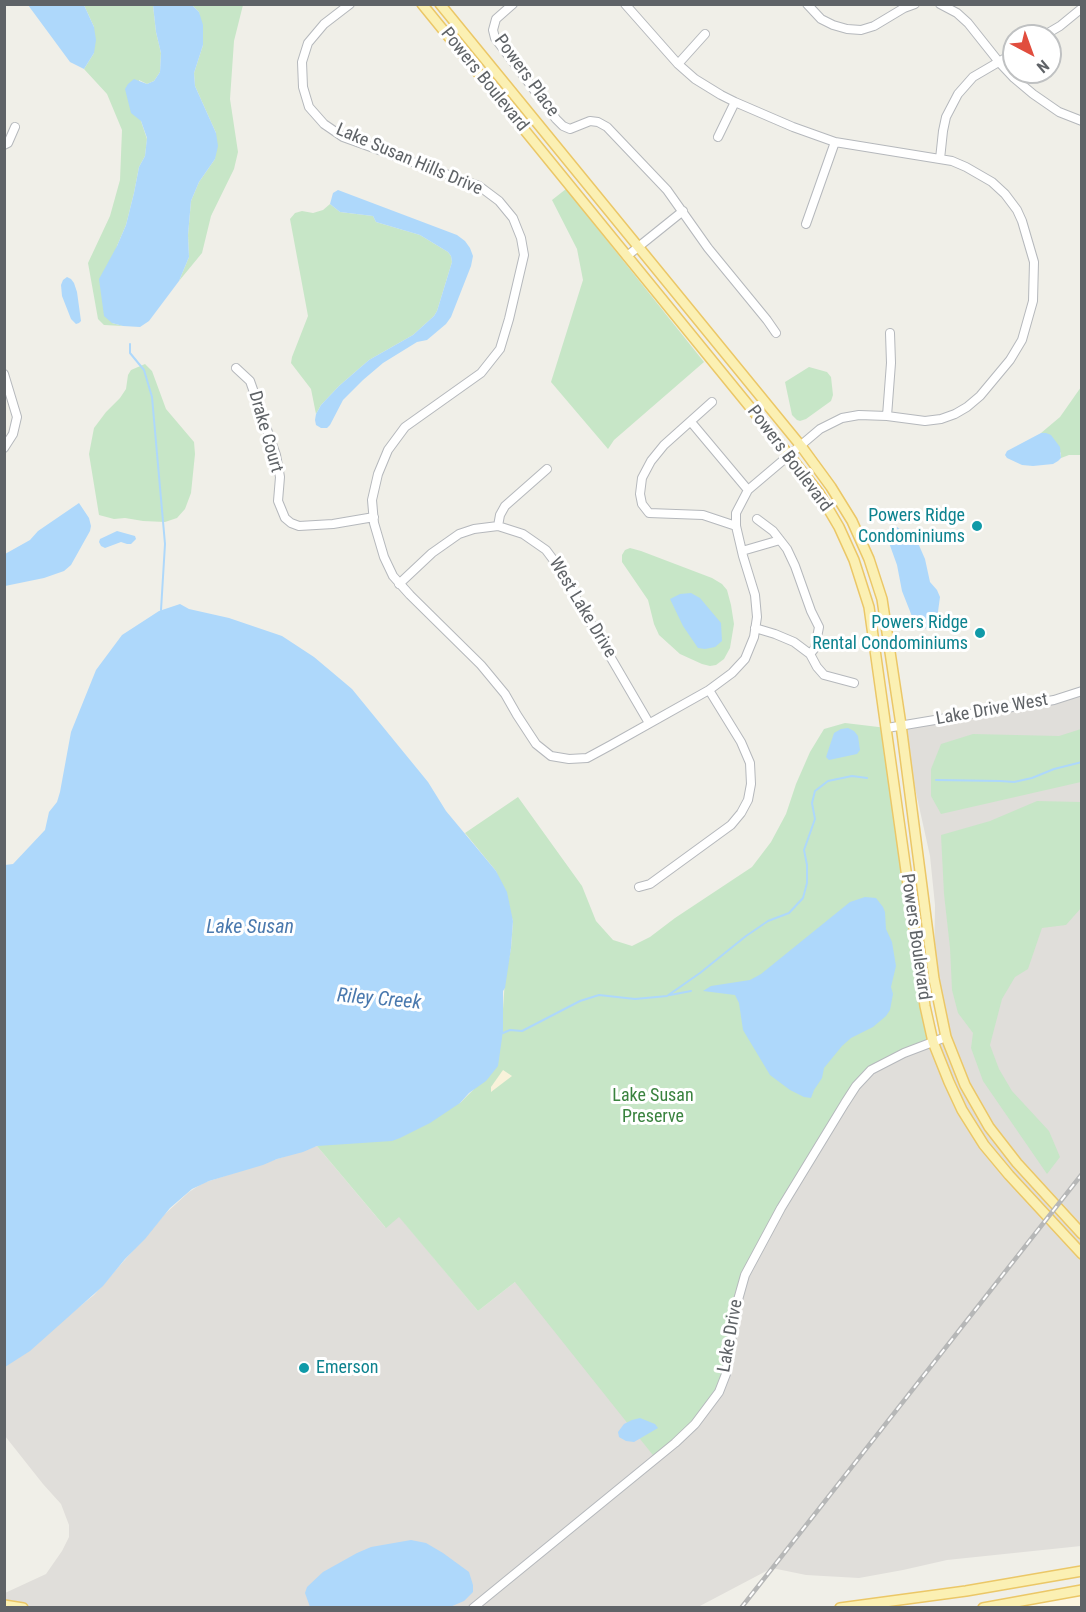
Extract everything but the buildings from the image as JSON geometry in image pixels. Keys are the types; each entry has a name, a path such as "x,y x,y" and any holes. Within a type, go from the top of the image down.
{"main road":[{"name":"Powers Boulevard","path":"422,4 789,455 819,494 839,527 854,560 869,607 924,1006 933,1041 962,1110 984,1145 1082,1254"},
{"name":"Powers Boulevard","path":"441,4 801,446 837,495 852,521 869,559 882,599 934,979 946,1037 965,1085 989,1127 1017,1163 1082,1233"},
{"path":"840,1608 966,1591 1082,1571"},
{"path":"983,1608 1082,1590"},
{"path":"4,1605 23,1608"}],"street":[{"name":"Lake Susan Hills Drive","path":"350,4 324,24 308,43 302,62 303,87 309,107 324,124 343,136 479,186 499,201 513,218 521,238 524,255 500,349 481,374 405,427 388,450 378,474 372,500 384,557 399,584 481,665 505,694 536,744 551,756 569,759 587,758 611,746 709,690 732,673 745,659 754,637 757,617 755,595 736,526 736,513 748,490 820,429 842,418 858,415 886,416 925,421 941,419 967,407 980,396 1010,360 1022,340 1033,301 1034,262 1025,229 1017,210 1005,194 986,178 959,164 940,159 835,142 735,102 696,79 678,64 625,4"},
{"name":"Powers Place","path":"497,4 504,12"},
{"name":"Powers Place","path":"513,4 496,19 493,30 495,38 556,119 570,129 590,121 607,127 667,190 708,248 776,333"},
{"path":"807,4 821,20 833,26 847,30 861,30 874,26 915,4"},
{"path":"940,4 957,13 968,23 1014,78 1059,112 1082,121"},
{"path":"1062,24 1082,8"},
{"path":"678,64 705,34"},
{"path":"940,159 946,117 958,94 973,77 1002,60"},
{"path":"718,137 735,102"},
{"path":"4,145 8,143 15,127"},
{"path":"806,224 835,142"},
{"path":"627,256 683,211"},
{"path":"886,416 891,363 890,333"},
{"name":"Drake Court","path":"236,368 250,381 276,455 280,477 278,501 285,518 299,526 333,524 374,517"},
{"path":"4,374 17,417 13,434 4,448"},
{"path":"712,402 664,445 651,461 642,478 640,494 642,504 649,513 703,515 736,526"},
{"path":"691,422 748,490"},
{"path":"498,526 505,506 547,469"},
{"path":"758,519 773,531 787,549 819,627 815,648 810,654"},
{"name":"West Lake Drive","path":"399,584 432,553 459,534 474,529 498,526 523,534 546,550 555,562 649,723"},
{"path":"742,551 780,540"},
{"path":"755,628 794,642 810,654 817,667 825,675 854,683"},
{"path":"639,887 650,884 731,825 748,800 752,784 750,763 741,742 709,690"},
{"name":"Lake Drive West","path":"887,728 1054,700 1082,691"},
{"name":"Lake Drive","path":"473,1608 675,1443 695,1424 719,1392 726,1374 736,1307 745,1275 781,1208 830,1126 856,1086 871,1070 904,1053 946,1037"}],"shaded area":[{"path":"1081,688 1081,1546 947,1560 859,1578 806,1575 772,1568 698,1607 22,1607 5,1604 5,1593 46,1574 69,1537 69,1525 61,1504 5,1436 4,1367 94,1295 165,1214 189,1192 203,1183 317,1146 385,1227 399,1216 478,1311 515,1282 745,1275 849,1095 893,1058 946,1037 934,974 935,905 930,856 901,725 1033,704"},
{"path":"1081,1590 1081,1607 982,1608"}],"green space":[{"path":"84,5 153,5 161,53 160,72 154,81 147,84 139,80 141,121 147,139 145,156 139,167 126,225 117,246 112,323 123,326 104,325 98,319 88,263 110,216 120,180 122,130 107,94 84,69 94,53 94,27"},
{"path":"192,5 243,5 234,41 230,99 238,152 234,169 211,216 202,253 179,281 189,257 191,201 199,182 215,159 216,133 195,86 194,73 203,45 199,12"},
{"path":"566,189 704,362 614,440 608,449 551,382 583,280 577,249 552,200"},
{"path":"330,204 340,212 373,216 376,222 420,235 448,252 452,262 434,316 413,335 369,360 339,386 321,405 316,414 311,389 291,363 308,316 290,219 295,213 302,211 313,213 323,210"},
{"path":"145,364 152,371 166,409 194,442 191,493 185,509 177,518 165,522 114,519 99,515 89,454 94,428 126,389 131,370"},
{"path":"809,367 827,372 831,377 833,395 831,401 800,421 792,415 785,382"},
{"path":"1081,387 1081,455 1061,458 1061,453 1041,433 1060,417"},
{"path":"630,548 712,578 722,584 727,590 734,624 730,648 724,659 716,665 702,664 680,654 659,635 648,600 622,562 622,555"},
{"name":"Lake Susan Preserve","path":"845,723 887,728 933,1042 871,1070 856,1086 745,1275 726,1374 695,1424 656,1459 515,1282 478,1311 399,1217 386,1228 317,1146 460,1103 474,1089 503,1009 513,921 496,871 465,833 518,797 582,886 596,921 613,940 632,946 650,937 752,867 771,842 786,814 810,752 824,729"},
{"path":"1081,729 1081,782 941,814 931,796 931,769 941,744 973,734 1059,736"},
{"path":"1037,801 1081,802 1081,908 1066,925 1042,928 1028,969 1015,977 1002,999 990,1045 999,1069 1012,1091 1049,1131 1060,1157 1047,1174 983,1081 971,1048 973,1033 958,1013 952,990 941,835 990,821"}],"sand":[{"path":"503,1070 512,1076 491,1092 491,1087"}],"water":[{"path":"28,5 84,5 94,27 96,40 94,53 84,69 70,62"},
{"path":"153,5 192,5 199,12 203,25 203,45 194,73 195,86 216,133 218,146 215,159 199,182 191,201 189,257 179,281 149,321 140,327 123,326 112,323 104,316 99,279 126,225 139,167 145,156 147,138 141,121 131,113 125,89 134,79 147,84 154,81 160,72 161,53"},
{"path":"338,190 457,235 465,241 473,256 451,317 446,324 427,340 417,342 383,363 343,400 330,425 327,428 321,428 316,425 316,414 321,405 339,386 369,360 413,335 434,316 452,262 448,252 420,235 376,222 373,216 340,212 330,204 333,193"},
{"path":"67,277 74,283 77,292 81,321 76,324 71,319 62,296 61,285"},
{"path":"1041,433 1051,435 1060,447 1061,458 1058,461 1053,464 1033,466 1022,465 1007,458 1005,455 1007,451"},
{"path":"79,503 89,518 91,526 71,565 64,571 44,578 5,586 5,554 30,540 38,531"},
{"path":"897,527 918,543 925,559 930,582 940,597 937,619 929,628 923,629 915,624 902,591 897,565 888,540 890,530"},
{"path":"117,531 135,536 136,539 131,544 121,542 105,548 101,546 100,539"},
{"path":"691,593 700,598 721,623 722,641 715,647 698,648 683,626 670,599 680,594"},
{"name":"Lake Susan","path":"180,604 189,609 229,618 282,636 314,657 339,678 352,689 428,782 446,811 496,871 507,892 513,921 511,948 503,991 503,1031 498,1066 486,1081 469,1093 460,1103 430,1123 400,1138 392,1141 317,1146 209,1181 192,1189 170,1208 103,1286 30,1351 5,1367 5,865 13,864 45,830 49,812 57,802 60,792 71,732 96,670 122,635 159,611"},
{"path":"848,728 858,736 860,750 857,754 829,760 826,757 834,733"},
{"path":"865,897 876,898 883,907 886,929 892,942 896,966 891,987 893,994 890,1010 873,1027 851,1038 842,1046 824,1068 822,1078 811,1098 804,1097 770,1075 743,1030 739,1003 735,995 703,991 711,986 750,980 761,974 850,902"},
{"path":"640,1418 655,1424 658,1428 634,1442 619,1437 618,1432 624,1424"},
{"path":"411,1540 426,1543 469,1572 473,1592 464,1601 450,1607 310,1607 305,1593 307,1587 323,1572 371,1547"}],"waterway":[{"path":"130,344 130,353 144,370 152,397 165,544 161,610"},
{"name":"Riley Creek","path":"936,780 1014,782 1082,762"},
{"name":"Riley Creek","path":"500,1032 522,1031 580,1001 599,995 635,999 667,996 768,921 789,913 803,898 807,883 804,850 815,819 812,803 815,791 828,781 852,776 867,778"},
{"path":"670,995 691,991"}],"railway":[{"path":"741,1608 1082,1174"}],"place":[{"name":"Powers Ridge Condominiums","path":"977,526"},
{"name":"Powers Ridge Rental Condominiums","path":"980,633"},
{"name":"Emerson","path":"304,1368"}]}
